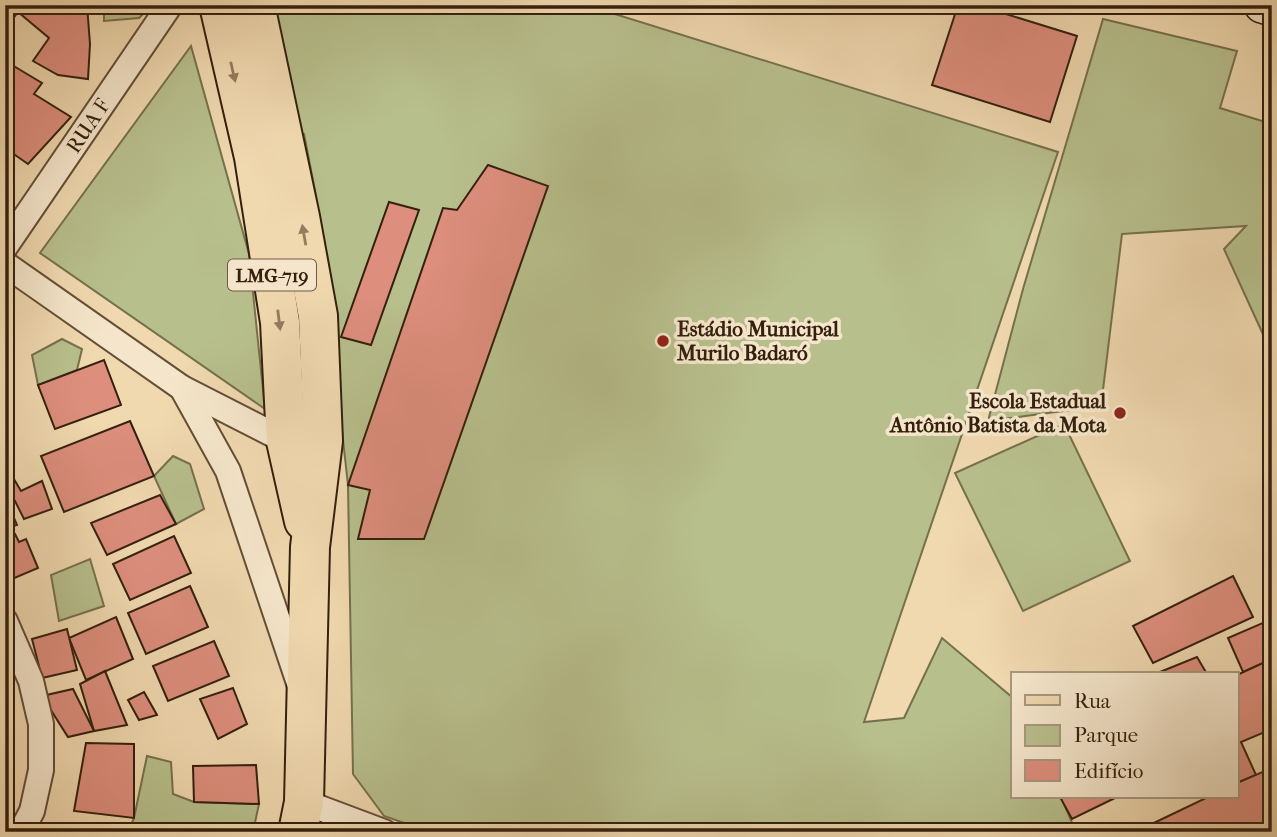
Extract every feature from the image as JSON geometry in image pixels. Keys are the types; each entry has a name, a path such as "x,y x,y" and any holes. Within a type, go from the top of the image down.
{"main road":[{"name":"LMG-719","path":"219,5 270,154"},
{"name":"LMG-719","path":"255,5 270,154 280,322 305,441 310,547 301,817"},
{"path":"1262,5 1272,8"}],"street":[{"name":"RUA F","path":"5,247 170,5"},
{"path":"5,264 182,388 305,441"},
{"path":"182,388 228,471 306,704"},
{"path":"5,621 31,681 40,724 41,770 32,811 21,832"},
{"path":"301,817 384,832"}],"green space":[{"path":"104,5 152,5 139,18 104,21"},
{"name":"Estádio Municipal Murilo Badaró","path":"255,5 586,5 1058,152 864,722 904,718 942,638 1011,696 1011,798 1061,798 1076,832 430,832 384,816 353,774 348,485 316,196 304,134 283,138"},
{"path":"1103,19 1237,51 1220,108 1272,124 1272,354 1224,249 1246,226 1122,234 1102,398 1071,410 988,421 1023,289"},
{"path":"191,46 249,254 265,409 40,253"},
{"path":"62,339 82,349 77,370 38,385 32,355"},
{"path":"1064,424 1130,561 1023,611 955,473"},
{"path":"173,456 190,464 204,509 176,524 154,476"},
{"path":"90,559 104,606 59,621 51,575"},
{"path":"147,756 171,762 173,794 194,802 259,804 253,832 221,832 199,823 195,832 128,832 134,818"}],"building":[{"path":"5,5 87,5 90,44 88,79 58,75 33,61 49,38 18,12 5,29"},
{"path":"958,5 977,5 1077,36 1050,122 932,85"},
{"path":"12,65 42,83 34,94 71,117 28,164 5,148 5,76"},
{"path":"488,165 548,186 424,539 358,539 370,490 348,485 443,208 457,210"},
{"path":"389,202 419,210 371,345 341,337"},
{"path":"104,360 121,405 55,429 38,385"},
{"path":"130,421 154,476 64,512 41,456"},
{"path":"8,469 21,491 42,481 52,509 24,519 15,501 8,504 17,525 5,529 5,470"},
{"path":"160,495 176,524 107,555 91,523"},
{"path":"15,534 19,542 26,539 38,568 5,582 5,538"},
{"path":"174,536 191,573 130,600 113,564"},
{"path":"1233,576 1253,617 1153,663 1133,626"},
{"path":"190,586 208,627 146,654 128,613"},
{"path":"116,617 133,659 86,680 69,638"},
{"path":"1272,619 1272,659 1243,672 1228,638"},
{"path":"67,629 77,670 42,678 32,639"},
{"path":"214,641 229,676 168,701 153,666"},
{"path":"1197,657 1206,672 1160,672"},
{"path":"1272,659 1272,729 1241,742 1256,775 1238,783 1238,675"},
{"path":"105,671 127,725 94,731 80,684"},
{"path":"233,688 247,724 218,739 200,699"},
{"path":"73,689 94,731 68,737 42,696"},
{"path":"144,692 157,715 139,720 128,700"},
{"path":"86,743 134,744 134,818 74,811"},
{"path":"256,765 259,804 194,802 193,766"},
{"path":"1272,768 1272,829 1266,832 1135,832 1206,798 1238,798 1238,783"},
{"path":"1061,798 1115,798 1072,819"}],"place":[{"name":"Estádio Municipal Murilo Badaró","path":"663,341"},
{"name":"Escola Estadual Antônio Batista da Mota","path":"1120,413"}]}
